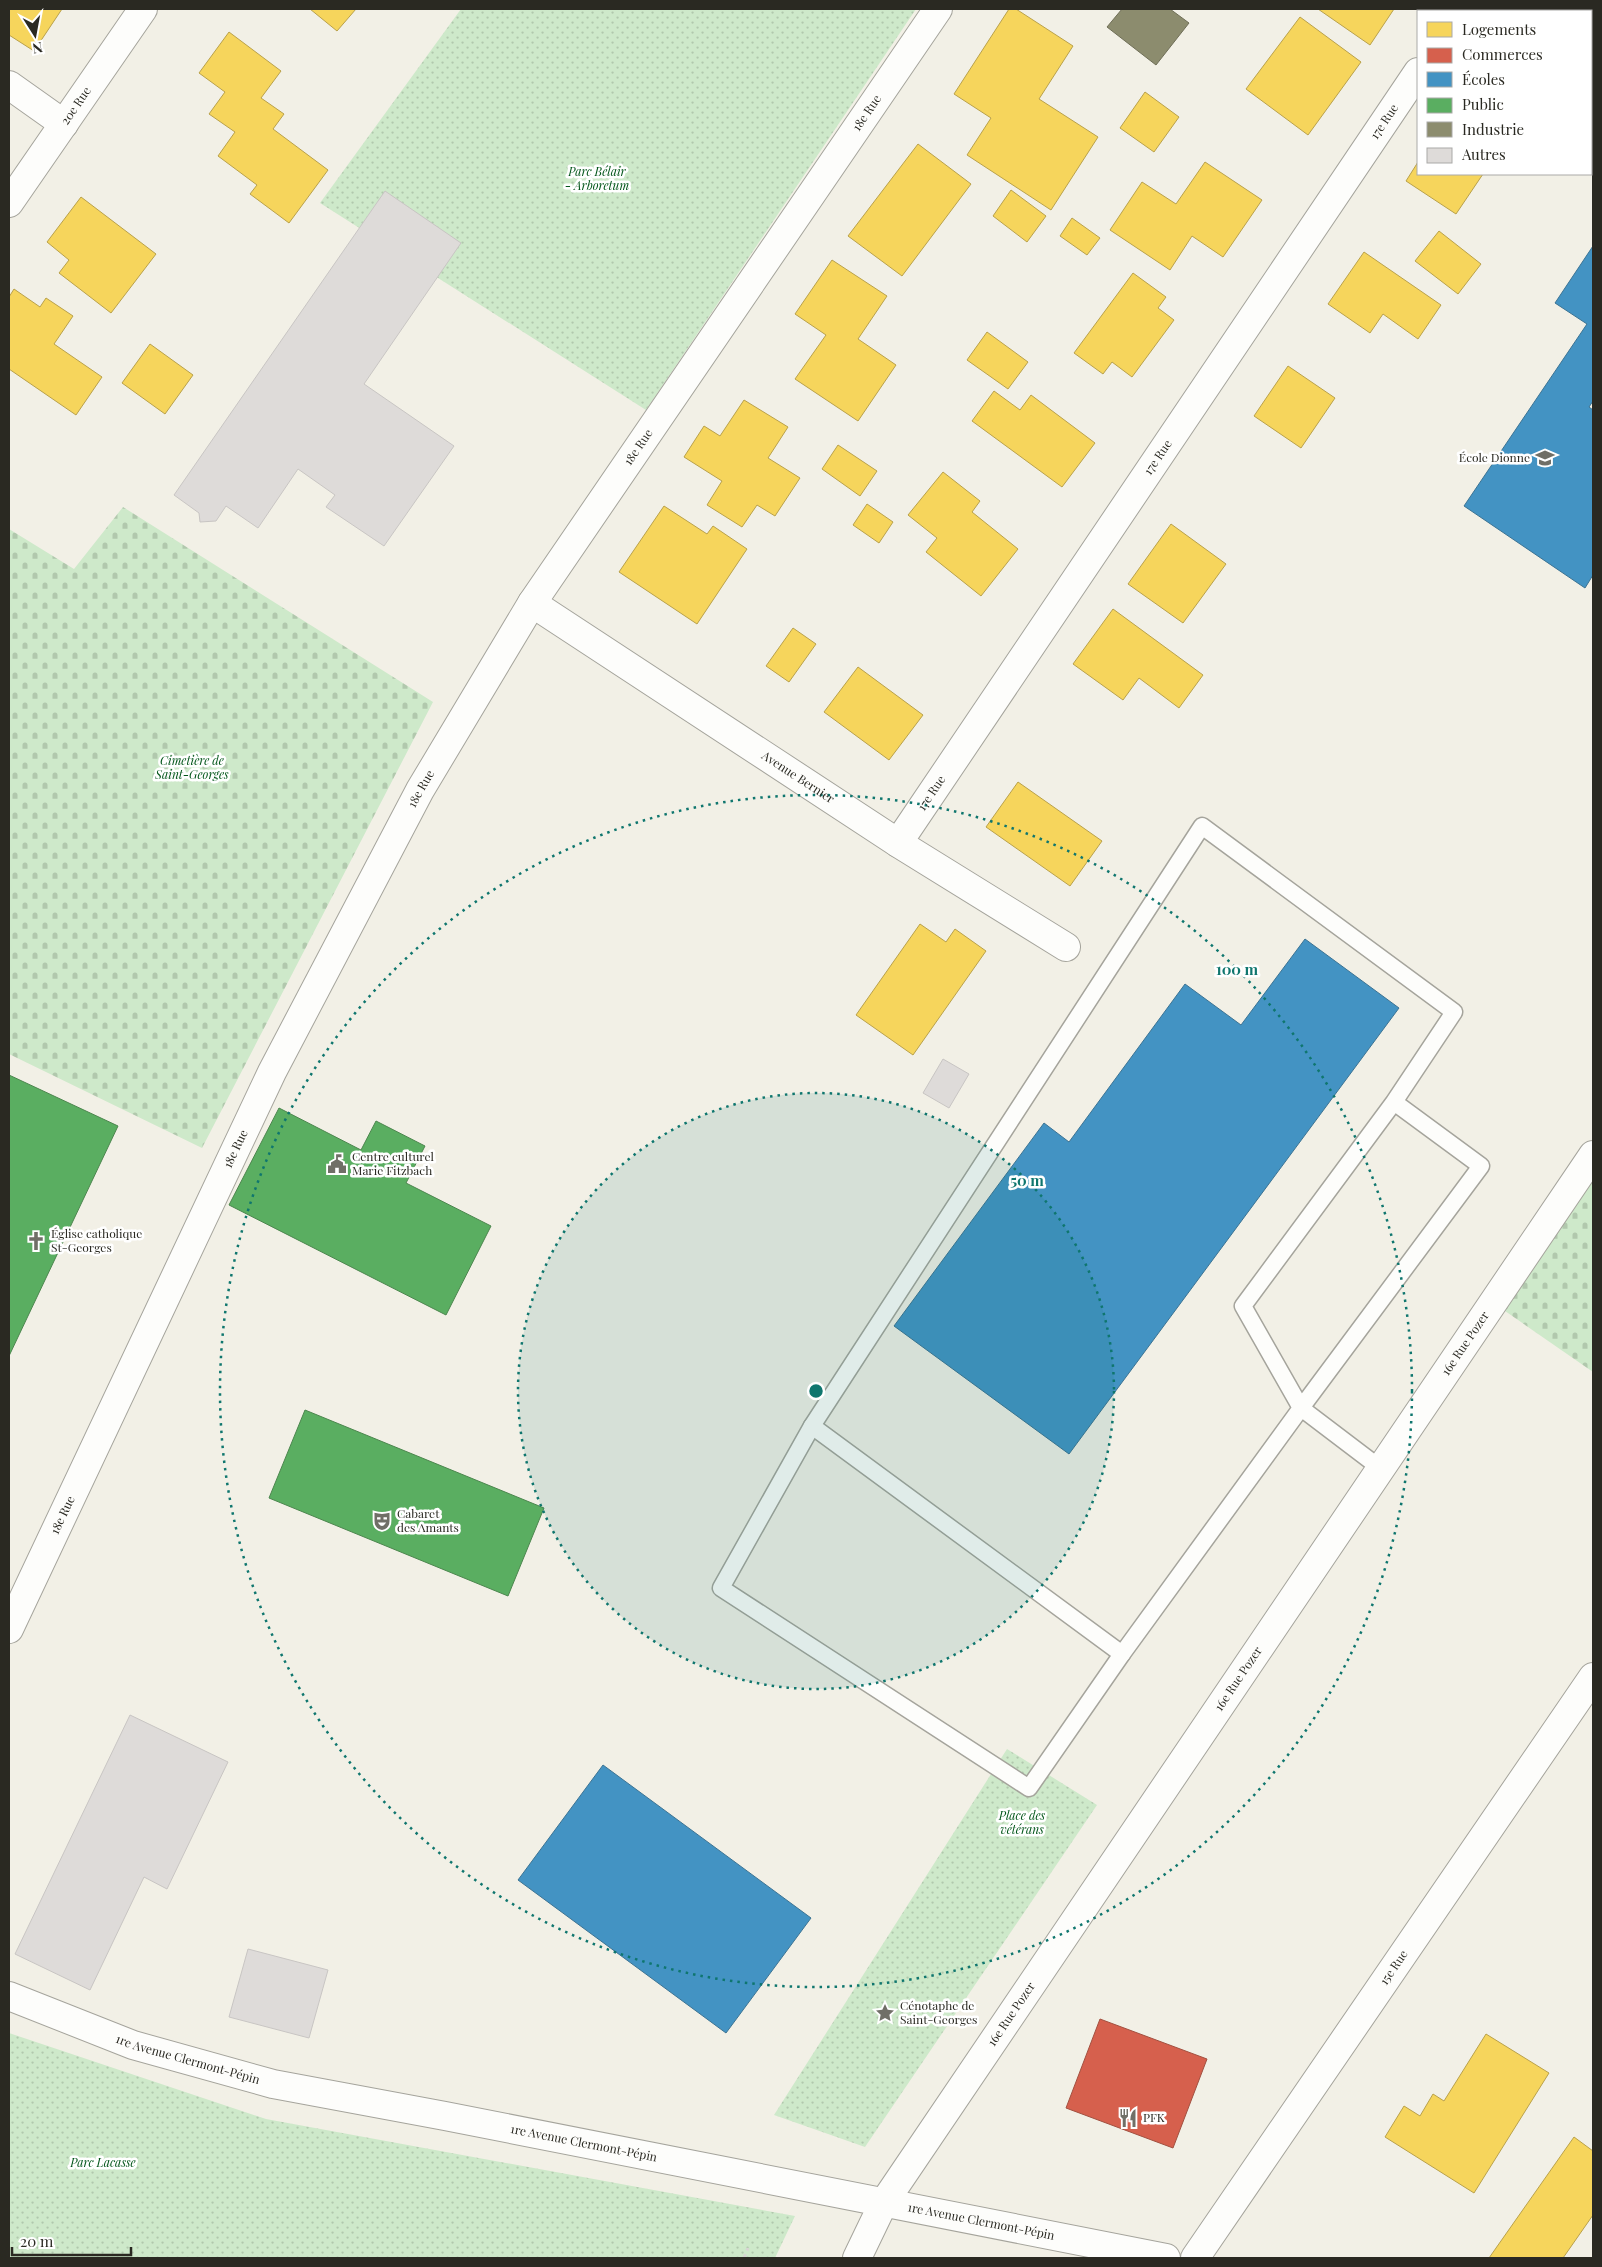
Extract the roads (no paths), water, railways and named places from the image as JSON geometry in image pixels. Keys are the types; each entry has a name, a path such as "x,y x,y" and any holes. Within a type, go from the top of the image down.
{"street":[{"name":"20e Rue","path":"9,203 143,9"},
{"name":"18e Rue","path":"9,1629 272,1072 420,790 532,603 938,9"},
{"name":"17e Rue","path":"898,843 1417,73"},
{"path":"9,85 64,124"},
{"name":"Avenue Bernier","path":"532,603 898,843 1066,947"},
{"name":"16e Rue Pozer","path":"857,2258 883,2204 1593,1155"},
{"name":"15e Rue","path":"1195,2258 1593,1678"},
{"name":"1re Avenue Clermont-Pépin","path":"9,1996 133,2045 273,2084 1166,2258"}],"lane":[{"path":"1380,1468 1301,1408 1243,1306 1394,1102 1454,1012 1202,826 812,1426 721,1588 1029,1788 1122,1654 1301,1408 1480,1166 1394,1102"},
{"path":"812,1426 1122,1654"}],"place":[{"name":"École Dionne","path":"1545,458"},
{"name":"Centre culturel Marie Fitzbach","path":"337,1164"},
{"name":"Église catholique St-Georges","path":"36,1241"},
{"name":"Cabaret des Amants","path":"382,1521"},
{"name":"Cénotaphe de Saint-Georges","path":"885,2013"},
{"name":"PFK","path":"1128,2118"}],"park label":[{"name":"Parc Bélair - Arboretum","path":"597,179"},
{"name":"Cimetière de Saint-Georges","path":"192,768"},
{"name":"Place des vétérans","path":"1022,1823"},
{"name":"Parc Lacasse","path":"103,2163"}]}
